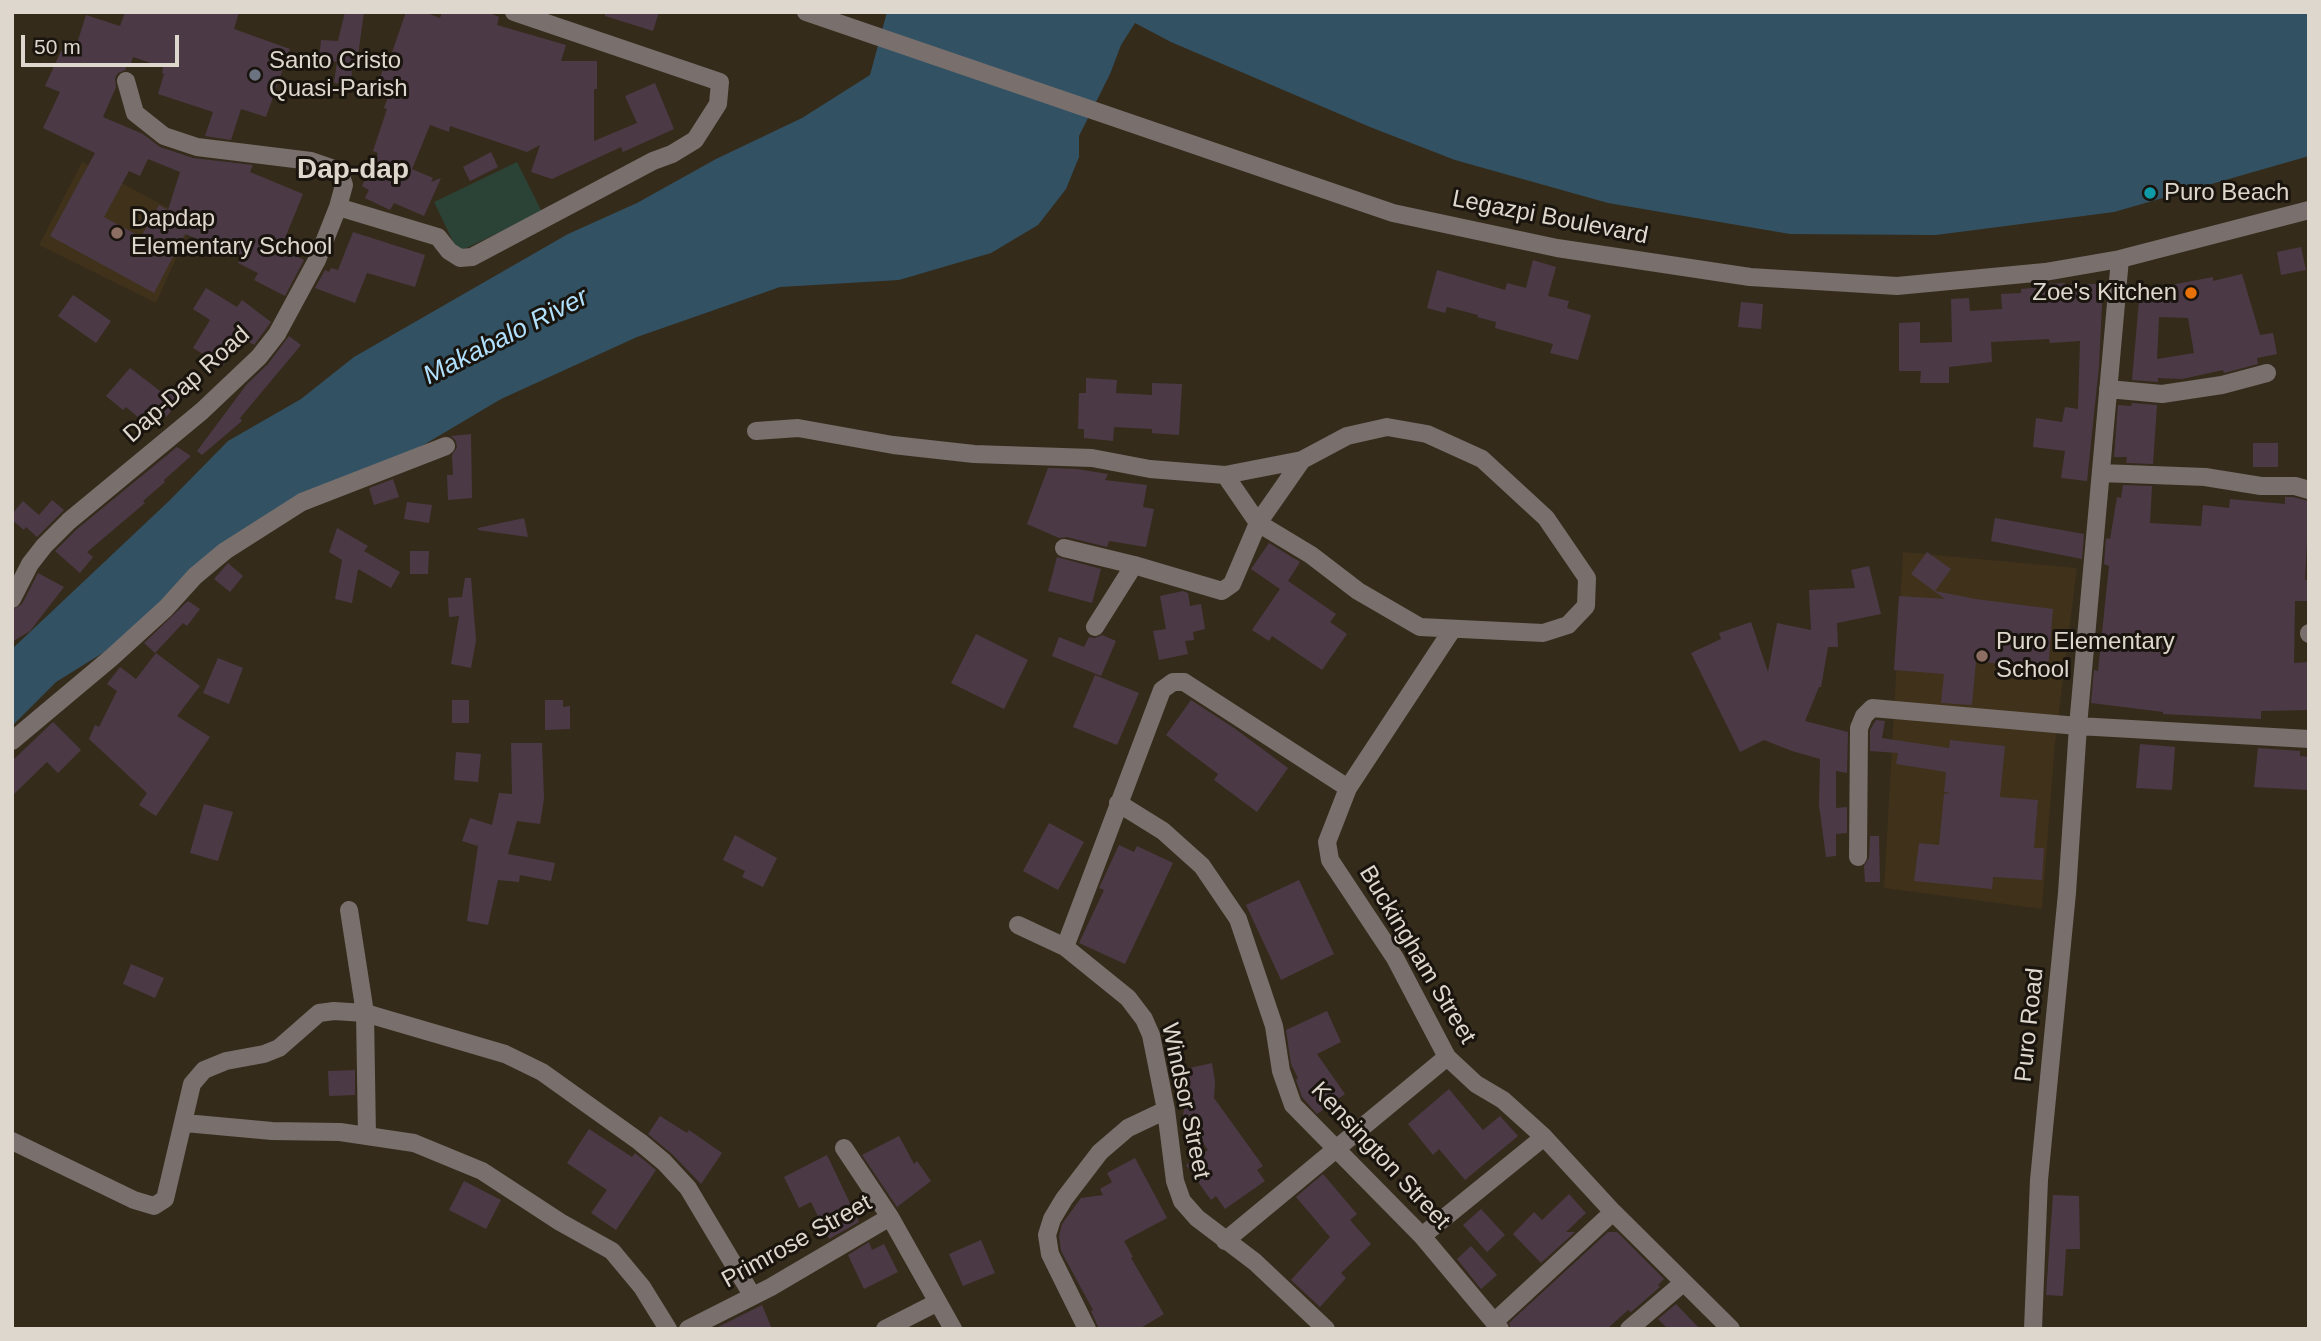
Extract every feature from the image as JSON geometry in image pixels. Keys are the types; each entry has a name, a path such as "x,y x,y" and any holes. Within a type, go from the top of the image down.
{"street":[{"path":"338,207 438,237 449,251 460,258 472,257 695,140 718,104 720,82 514,12"},
{"name":"Legazpi Boulevard","path":"806,12 1393,213 1556,248 1750,276 1897,286 2045,272 2120,259 2309,210"},
{"name":"Dap-Dap Road","path":"12,599 30,564 61,529 202,411 259,357 277,334 311,271 338,207 344,185 341,176 334,169 311,160 197,147 164,136 135,113 126,80"},
{"name":"Puro Road","path":"2033,1329 2039,1180 2067,893 2078,726 2120,259"},
{"path":"2108,389 2162,394 2222,385 2267,373"},
{"path":"756,431 798,428 893,445 974,454 1092,458 1150,469 1225,475 1302,460 1347,436 1387,428 1427,434 1482,459 1546,518 1587,578 1586,606 1568,625 1543,633 1420,627 1358,591 1311,555 1258,523 1225,475"},
{"path":"12,741 111,658 166,608 195,576 225,551 302,502 446,446"},
{"path":"1065,548 1222,591 1232,584 1258,523 1302,460"},
{"path":"2101,473 2205,477 2261,486 2295,486 2309,490"},
{"path":"1095,627 1135,565"},
{"name":"Buckingham Street","path":"1452,630 1348,788 1327,842 1330,860 1395,958 1447,1057 1476,1084 1503,1100 1544,1137 1613,1212 1731,1329"},
{"path":"1065,947 1162,690 1173,682 1184,682 1348,788"},
{"path":"1858,857 1859,728 1864,716 1872,708 2078,726 2309,739"},
{"name":"Kensington Street","path":"1118,803 1163,831 1202,866 1238,919 1274,1026 1281,1071 1293,1105 1422,1236 1497,1325"},
{"path":"349,910 365,1013 367,1136"},
{"name":"Windsor Street","path":"1018,925 1065,947 1128,998 1144,1019 1151,1034 1166,1110 1175,1181 1182,1201 1197,1218 1255,1262 1326,1329"},
{"path":"12,1141 134,1200 154,1206 165,1199 192,1084 204,1070 226,1061 264,1054 279,1048 319,1013 365,1013 505,1054 542,1072 640,1142 664,1162 688,1188 752,1295"},
{"path":"1225,1241 1447,1057"},
{"path":"1087,1329 1050,1254 1047,1234 1052,1219 1100,1152 1128,1128 1166,1110"},
{"path":"185,1123 272,1131 340,1132 414,1143 482,1171 560,1222 612,1251 642,1287 668,1329"},
{"path":"1422,1236 1544,1137"},
{"path":"844,1148 890,1216"},
{"path":"1497,1325 1613,1212"},
{"name":"Primrose Street","path":"688,1329 771,1287 890,1216 953,1329"},
{"path":"1629,1329 1683,1283"},
{"path":"886,1329 938,1302"}],"shaded area":[{"name":"Dapdap Elementary School","path":"82,162 193,221 156,303 39,245"},
{"name":"Puro Elementary School","path":"1903,552 2077,568 2055,744 2042,909 1884,888"}],"green space":[{"path":"517,162 542,212 458,252 434,202"}],"water":[{"name":"Makabalo River","path":"887,12 2309,12 2309,156 2114,212 1936,235 1790,234 1608,203 1455,160 1370,127 1171,42 1135,23 1121,45 1110,74 1079,136 1079,157 1066,189 1038,225 991,253 899,280 780,287 637,337 501,399 415,450 319,487 122,641 56,682 12,726 12,649 169,501 228,441 301,399 354,357 568,234 637,203 716,159 802,118 870,75"}],"building":[{"path":"125,12 239,12 234,29 290,49 266,117 241,109 231,140 205,136 213,112 158,94 164,74 163,67 133,57 130,66 127,65 115,78 116,87 103,117 143,134 160,147 193,158 253,165 250,172 303,194 281,248 304,260 285,296 254,280 258,273 238,263 241,256 185,234 154,293 50,236 95,153 43,128 60,92 45,86 61,51 73,56 86,15 120,26","holes":["148,159 180,172 168,210 159,205 141,237 104,217 129,171 140,176"]},
{"path":"345,12 364,12 356,70 352,69 351,85 334,83 337,62 319,60 321,40 338,41"},
{"path":"406,12 424,12 440,18 442,12 487,12 499,17 497,25 566,45 561,61 597,61 594,141 637,123 625,96 655,83 674,129 623,152 621,147 552,179 531,172 540,145 527,152 450,126 449,132 430,125 412,169 433,178 431,182 441,178 424,216 394,203 390,210 365,198 369,190 362,186 378,153 373,151 393,82 380,78 386,60 389,61"},
{"path":"605,12 659,12 653,31 605,16"},
{"path":"491,152 498,167 470,181 463,167"},
{"path":"353,232 425,255 415,287 367,273 355,303 315,288 325,270 338,270"},
{"path":"2301,247 2306,270 2281,275 2277,252"},
{"path":"1533,260 1556,267 1548,296 1569,301 1567,308 1591,315 1578,360 1550,353 1553,344 1495,328 1496,322 1477,317 1478,315 1447,307 1445,313 1427,308 1437,270 1505,290 1507,283 1526,288"},
{"path":"2242,274 2260,335 2273,333 2277,354 2257,358 2258,364 2224,373 2223,370 2182,379 2158,378 2158,382 2132,380 2139,301 2155,302 2155,288 2213,277 2213,281","holes":["2159,317 2188,318 2194,353 2157,359"]},
{"path":"2043,284 2103,284 2099,366 2087,481 2061,478 2065,451 2033,447 2036,418 2062,422 2065,407 2078,409 2080,341 2050,343 2049,339 1991,342 1992,362 1949,367 1949,383 1920,383 1921,371 1899,371 1899,323 1920,322 1920,343 1952,342 1951,299 1969,298 1970,311 2002,309 2001,294 2021,293 2021,289 2043,287"},
{"path":"206,288 237,307 242,300 271,322 254,345 241,337 223,366 193,348 210,320 193,309"},
{"path":"73,295 111,321 96,343 58,316"},
{"path":"1741,302 1763,304 1761,329 1738,327"},
{"path":"289,336 301,345 240,418 242,421 202,455 197,451 247,384 268,364"},
{"path":"130,368 164,394 167,390 180,401 166,417 152,405 140,419 106,396"},
{"path":"1086,378 1117,380 1116,393 1152,395 1152,383 1182,384 1179,435 1152,433 1152,429 1114,427 1113,441 1084,438 1084,429 1078,429 1079,393 1086,393"},
{"path":"2132,403 2157,405 2153,464 2126,463 2127,457 2114,457 2118,405 2131,406"},
{"path":"471,434 472,498 448,500 447,475 453,475 452,455 457,447 451,436"},
{"path":"2253,443 2278,443 2278,467 2253,467"},
{"path":"177,447 191,456 143,501 145,503 87,552 93,557 80,573 55,551 77,529"},
{"path":"1048,468 1108,474 1105,480 1147,485 1143,507 1154,509 1146,547 1109,541 1107,547 1067,537 1059,538 1027,524"},
{"path":"393,479 399,497 374,505 369,488"},
{"path":"2123,485 2152,486 2150,523 2201,526 2203,505 2229,508 2230,499 2285,504 2285,497 2309,501 2305,580 2309,580 2309,601 2295,601 2294,663 2308,662 2308,710 2261,711 2261,719 2163,714 2091,703 2094,670 2098,671 2109,566 2104,564 2106,538 2110,539 2117,497 2121,498"},
{"path":"52,500 64,510 37,537 12,520 12,514 23,501 39,515"},
{"path":"407,502 432,505 429,523 404,519"},
{"path":"524,518 528,537 478,530 478,528"},
{"path":"1995,518 2084,534 2082,559 1991,541"},
{"path":"337,528 368,546 364,551 400,572 391,588 358,569 352,603 335,599 342,560 329,552"},
{"path":"1269,543 1300,562 1288,581 1336,614 1330,622 1347,634 1322,670 1272,636 1269,641 1252,630 1280,589 1251,569"},
{"path":"410,551 429,551 428,574 410,574"},
{"path":"1927,552 1951,569 1935,591 2053,609 2048,670 1976,661 1972,705 1941,703 1944,674 1894,670 1899,596 1945,599 1911,574"},
{"path":"1057,557 1101,569 1092,603 1048,591"},
{"path":"228,563 243,576 230,592 214,579"},
{"path":"1869,566 1881,614 1837,623 1838,647 1828,647 1821,687 1805,721 1848,732 1847,773 1836,771 1836,808 1847,807 1847,833 1836,834 1836,856 1826,857 1819,805 1820,759 1764,740 1740,752 1691,653 1721,639 1719,633 1751,622 1768,672 1777,623 1811,630 1809,590 1855,588 1851,570"},
{"path":"38,573 64,587 30,631 12,642 12,610 22,604"},
{"path":"465,578 471,578 476,640 471,668 451,664 459,616 449,617 448,598 462,597"},
{"path":"1183,591 1188,593 1190,606 1201,604 1205,629 1193,632 1194,640 1185,641 1188,654 1159,660 1153,631 1166,629 1160,596"},
{"path":"188,601 200,609 187,626 183,623 155,653 144,643"},
{"path":"976,634 1028,660 1004,709 951,683"},
{"path":"1102,635 1116,641 1101,676 1052,656 1059,637 1084,647 1089,637"},
{"path":"156,653 200,686 177,716 210,737 156,816 139,805 147,793 89,739 95,725 99,727 117,691 107,684 120,667 136,679"},
{"path":"218,658 243,668 229,704 203,693"},
{"path":"1095,675 1139,693 1117,745 1073,727"},
{"path":"452,700 469,700 469,723 452,723"},
{"path":"545,700 563,700 563,707 570,706 570,729 545,730"},
{"path":"1191,700 1288,768 1257,812 1214,780 1218,774 1166,735"},
{"path":"1876,720 1885,721 1882,738 1949,748 1950,740 2005,746 2000,797 2038,800 2034,848 2044,848 2042,880 1993,877 1992,889 1914,881 1919,843 1939,845 1944,794 1951,793 1944,792 1946,772 1896,764 1898,753 1870,751 1870,730"},
{"path":"53,722 81,750 58,773 47,762 12,796 12,761"},
{"path":"511,743 542,743 544,799 540,824 517,821 508,854 555,863 551,881 520,875 519,882 498,880 488,925 467,921 478,846 462,841 470,818 492,825 499,793 512,794"},
{"path":"2140,744 2175,747 2172,790 2136,788"},
{"path":"2258,748 2300,751 2300,756 2309,757 2309,790 2254,787"},
{"path":"456,752 481,754 478,782 454,780"},
{"path":"204,804 233,812 218,861 190,853"},
{"path":"1049,823 1084,842 1058,890 1023,871"},
{"path":"735,835 777,858 763,887 742,877 745,871 723,860"},
{"path":"1870,836 1879,836 1880,882 1865,882 1864,866 1869,858"},
{"path":"1119,845 1134,852 1137,846 1173,863 1125,964 1079,943 1104,890 1099,888"},
{"path":"1299,880 1334,954 1281,980 1246,905"},
{"path":"131,964 164,978 155,998 123,984"},
{"path":"1327,1011 1341,1042 1317,1054 1345,1094 1317,1114 1302,1097 1296,1080 1298,1078 1291,1064 1286,1030"},
{"path":"1212,1063 1214,1098 1263,1166 1257,1170 1265,1181 1225,1209 1216,1196 1211,1200 1186,1165 1208,1150 1183,1115 1188,1086 1175,1089 1172,1072"},
{"path":"355,1070 355,1095 329,1096 328,1071"},
{"path":"1449,1089 1483,1130 1500,1116 1518,1136 1465,1180 1439,1149 1433,1155 1408,1124"},
{"path":"660,1116 687,1133 689,1130 722,1153 701,1184 648,1134"},
{"path":"589,1129 632,1157 635,1153 656,1170 616,1230 591,1213 607,1190 567,1163"},
{"path":"899,1136 914,1164 917,1161 931,1181 897,1207 862,1155"},
{"path":"827,1155 859,1222 829,1239 811,1202 799,1208 784,1177"},
{"path":"1135,1158 1167,1218 1124,1241 1164,1314 1139,1329 1099,1329 1091,1311 1093,1310 1061,1251 1059,1236 1062,1224 1081,1198 1103,1195 1100,1189 1112,1182 1107,1173"},
{"path":"1323,1174 1357,1214 1350,1220 1371,1244 1341,1273 1346,1278 1320,1307 1291,1280 1330,1237 1296,1197"},
{"path":"464,1181 501,1200 486,1229 449,1210"},
{"path":"1569,1194 1586,1213 1566,1232 1575,1232 1541,1263 1513,1234 1534,1212 1542,1220"},
{"path":"2053,1195 2079,1196 2080,1249 2066,1249 2063,1296 2046,1295"},
{"path":"1481,1209 1505,1235 1487,1252 1463,1225"},
{"path":"1608,1232 1617,1232 1664,1279 1658,1285 1660,1287 1607,1329 1511,1329 1509,1323"},
{"path":"981,1240 995,1273 963,1286 949,1254"},
{"path":"869,1242 872,1250 884,1244 898,1272 864,1289 848,1255"},
{"path":"1471,1246 1497,1275 1481,1289 1457,1259"},
{"path":"1676,1304 1700,1329 1668,1329 1658,1319"},
{"path":"762,1305 772,1329 714,1329"}],"place":[{"name":"Santo Cristo Quasi-Parish","path":"255,75"},
{"name":"Puro Beach","path":"2150,193"},
{"name":"Dapdap Elementary School","path":"117,233"},
{"name":"Zoe's Kitchen","path":"2191,293"},
{"name":"Puro Elementary School","path":"1982,656"}],"district":[{"name":"Dap-dap","path":"353,170"}]}
